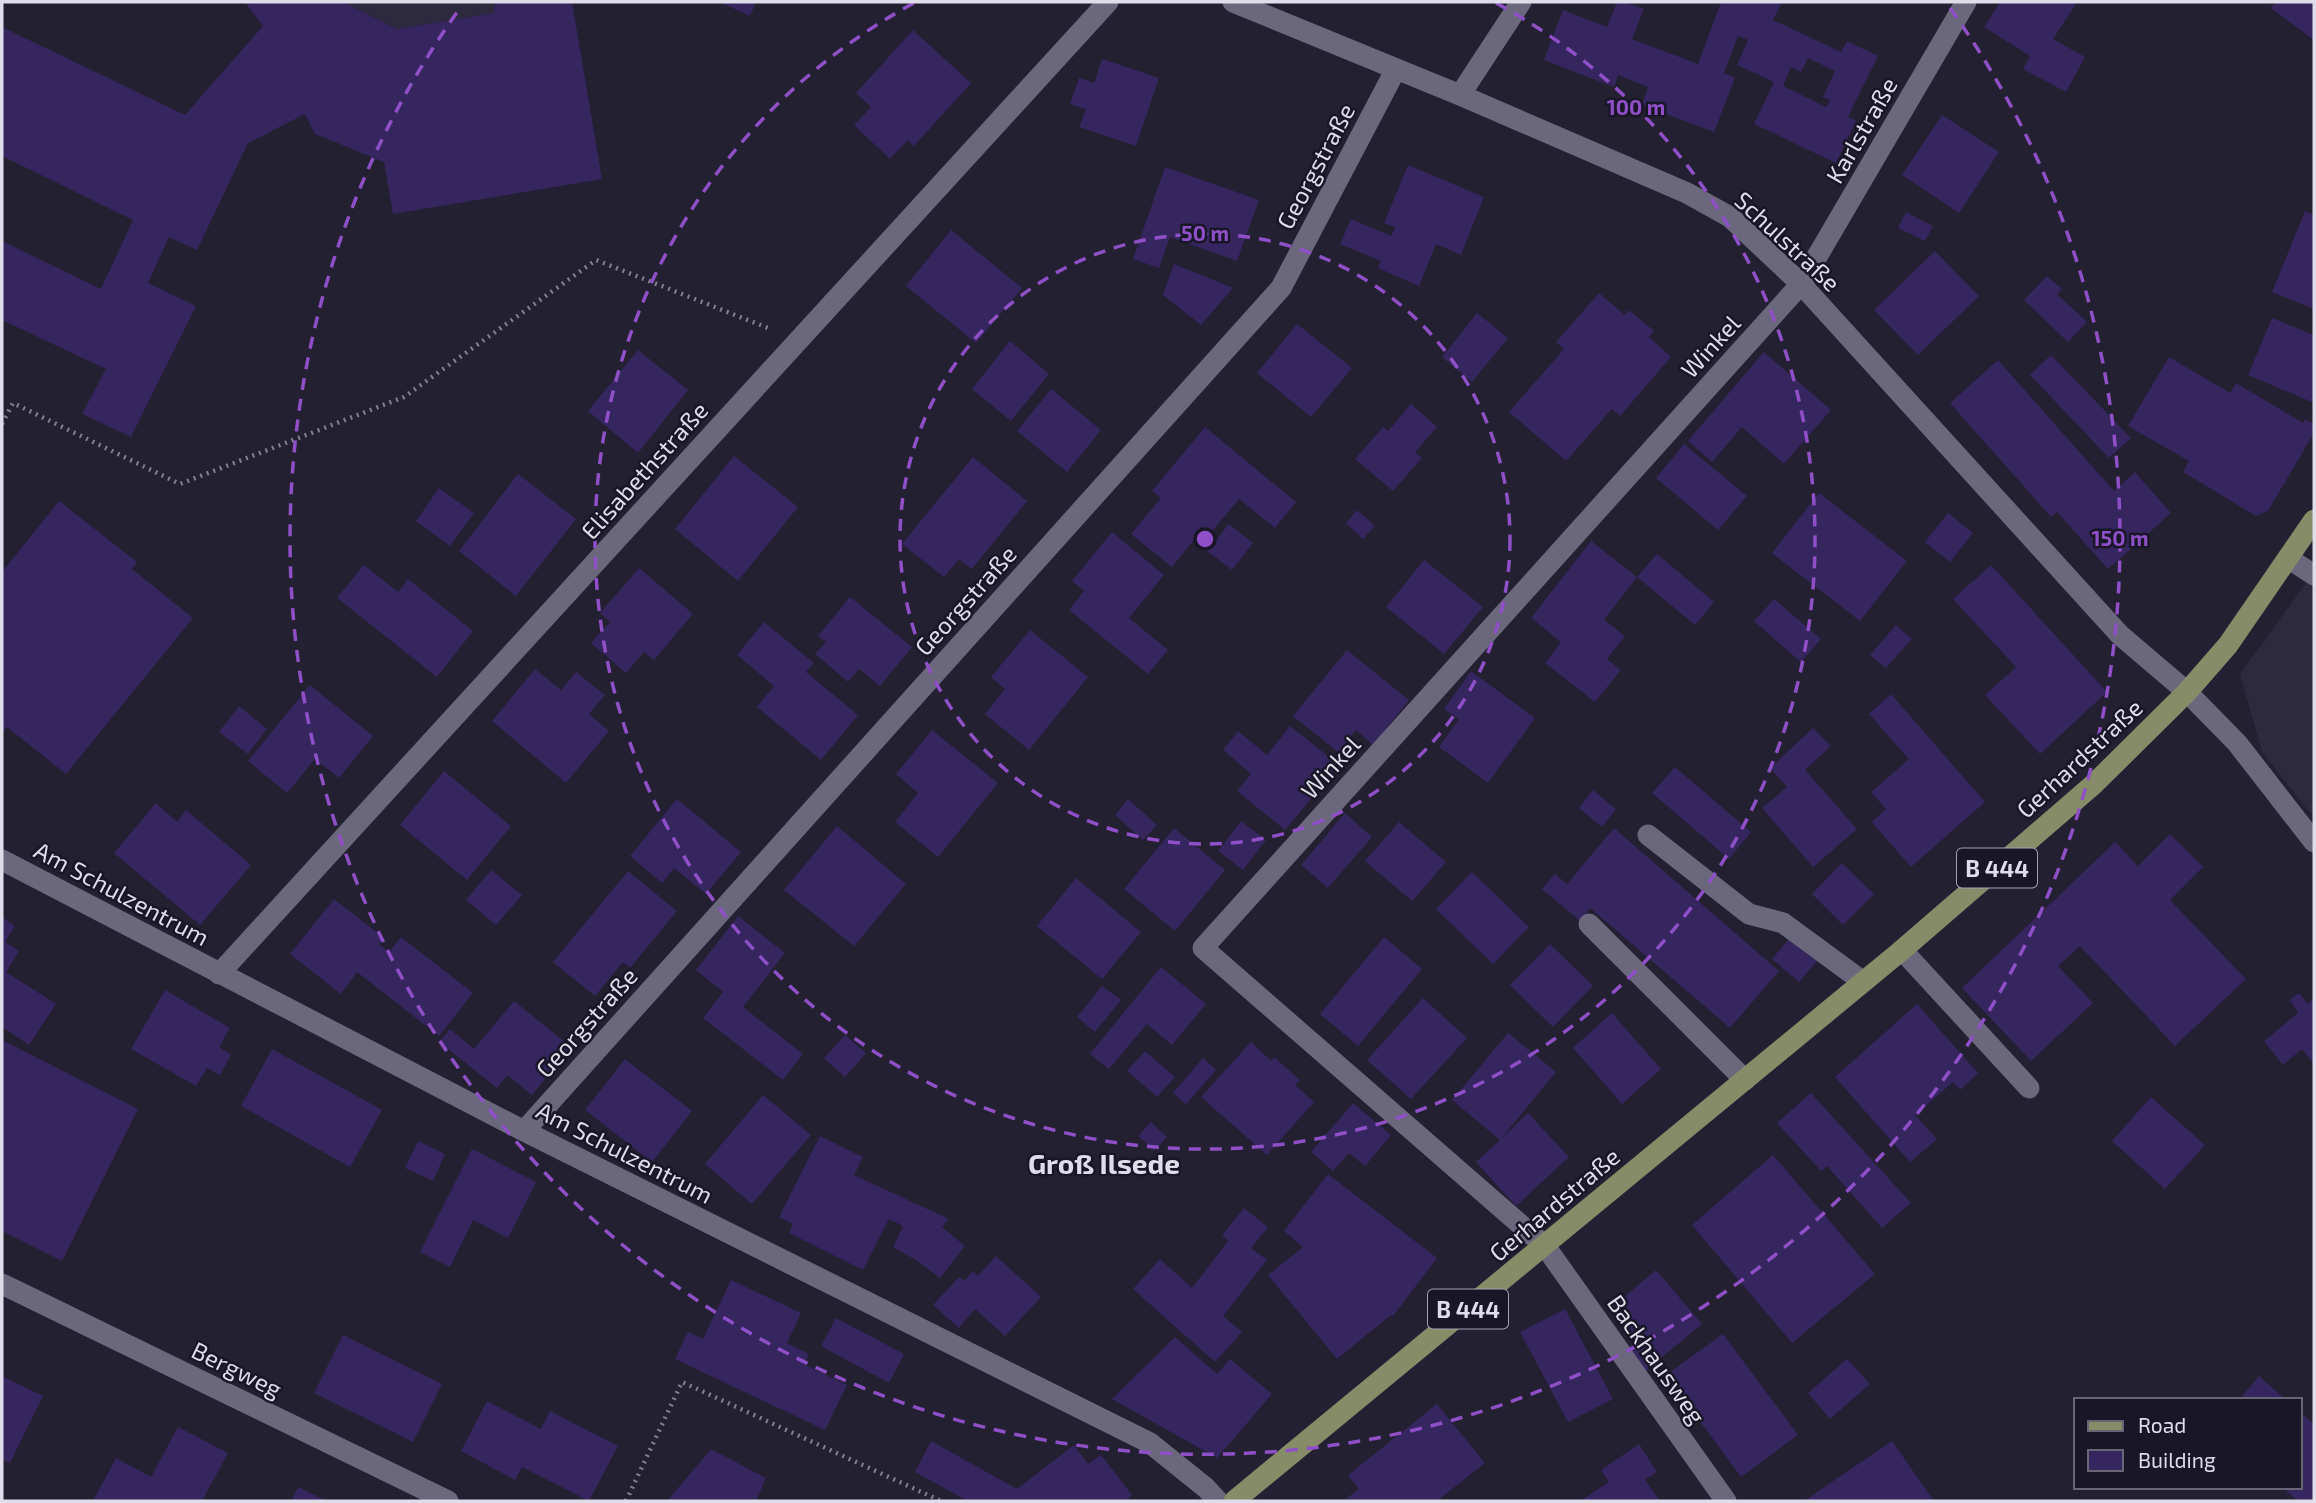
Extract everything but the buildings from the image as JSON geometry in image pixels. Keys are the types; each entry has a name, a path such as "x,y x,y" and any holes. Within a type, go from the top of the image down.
{"main road":[{"name":"Gerhardstraße","path":"1234,1501 1902,950 2094,784 2187,692 2228,645 2314,520"}],"street":[{"name":"Elisabethstraße","path":"219,974 1108,2"},
{"name":"Schulstraße","path":"1233,2 1460,95 1687,193 1730,217 1801,284 2120,635 2187,692 2237,743 2314,842"},
{"path":"1460,95 1521,2"},
{"name":"Karlstraße","path":"1801,284 1966,2"},
{"name":"Georgstraße","path":"524,1131 1281,288 1396,69"},
{"name":"Winkel","path":"1545,1246 1203,948 1801,284"},
{"path":"2288,558 2314,575"},
{"path":"1648,835 1749,914 1783,923 1862,981"},
{"name":"Am Schulzentrum","path":"2,860 524,1131 1150,1443 1206,1488 1217,1501"},
{"path":"1589,925 1745,1080"},
{"path":"1902,950 2029,1088"},
{"name":"Backhausweg","path":"1545,1246 1726,1501"},
{"name":"Bergweg","path":"2,1284 448,1501"}],"path":[{"path":"2,424 13,403 180,484 404,397 596,260 798,340"},
{"path":"626,1501 682,1382 941,1501"}],"shaded area":[{"path":"343,2 495,2 494,13 397,29"},
{"path":"2314,572 2314,818 2262,752 2240,674"}],"district":[{"name":"Groß Ilsede","path":"1104,1163"}]}
